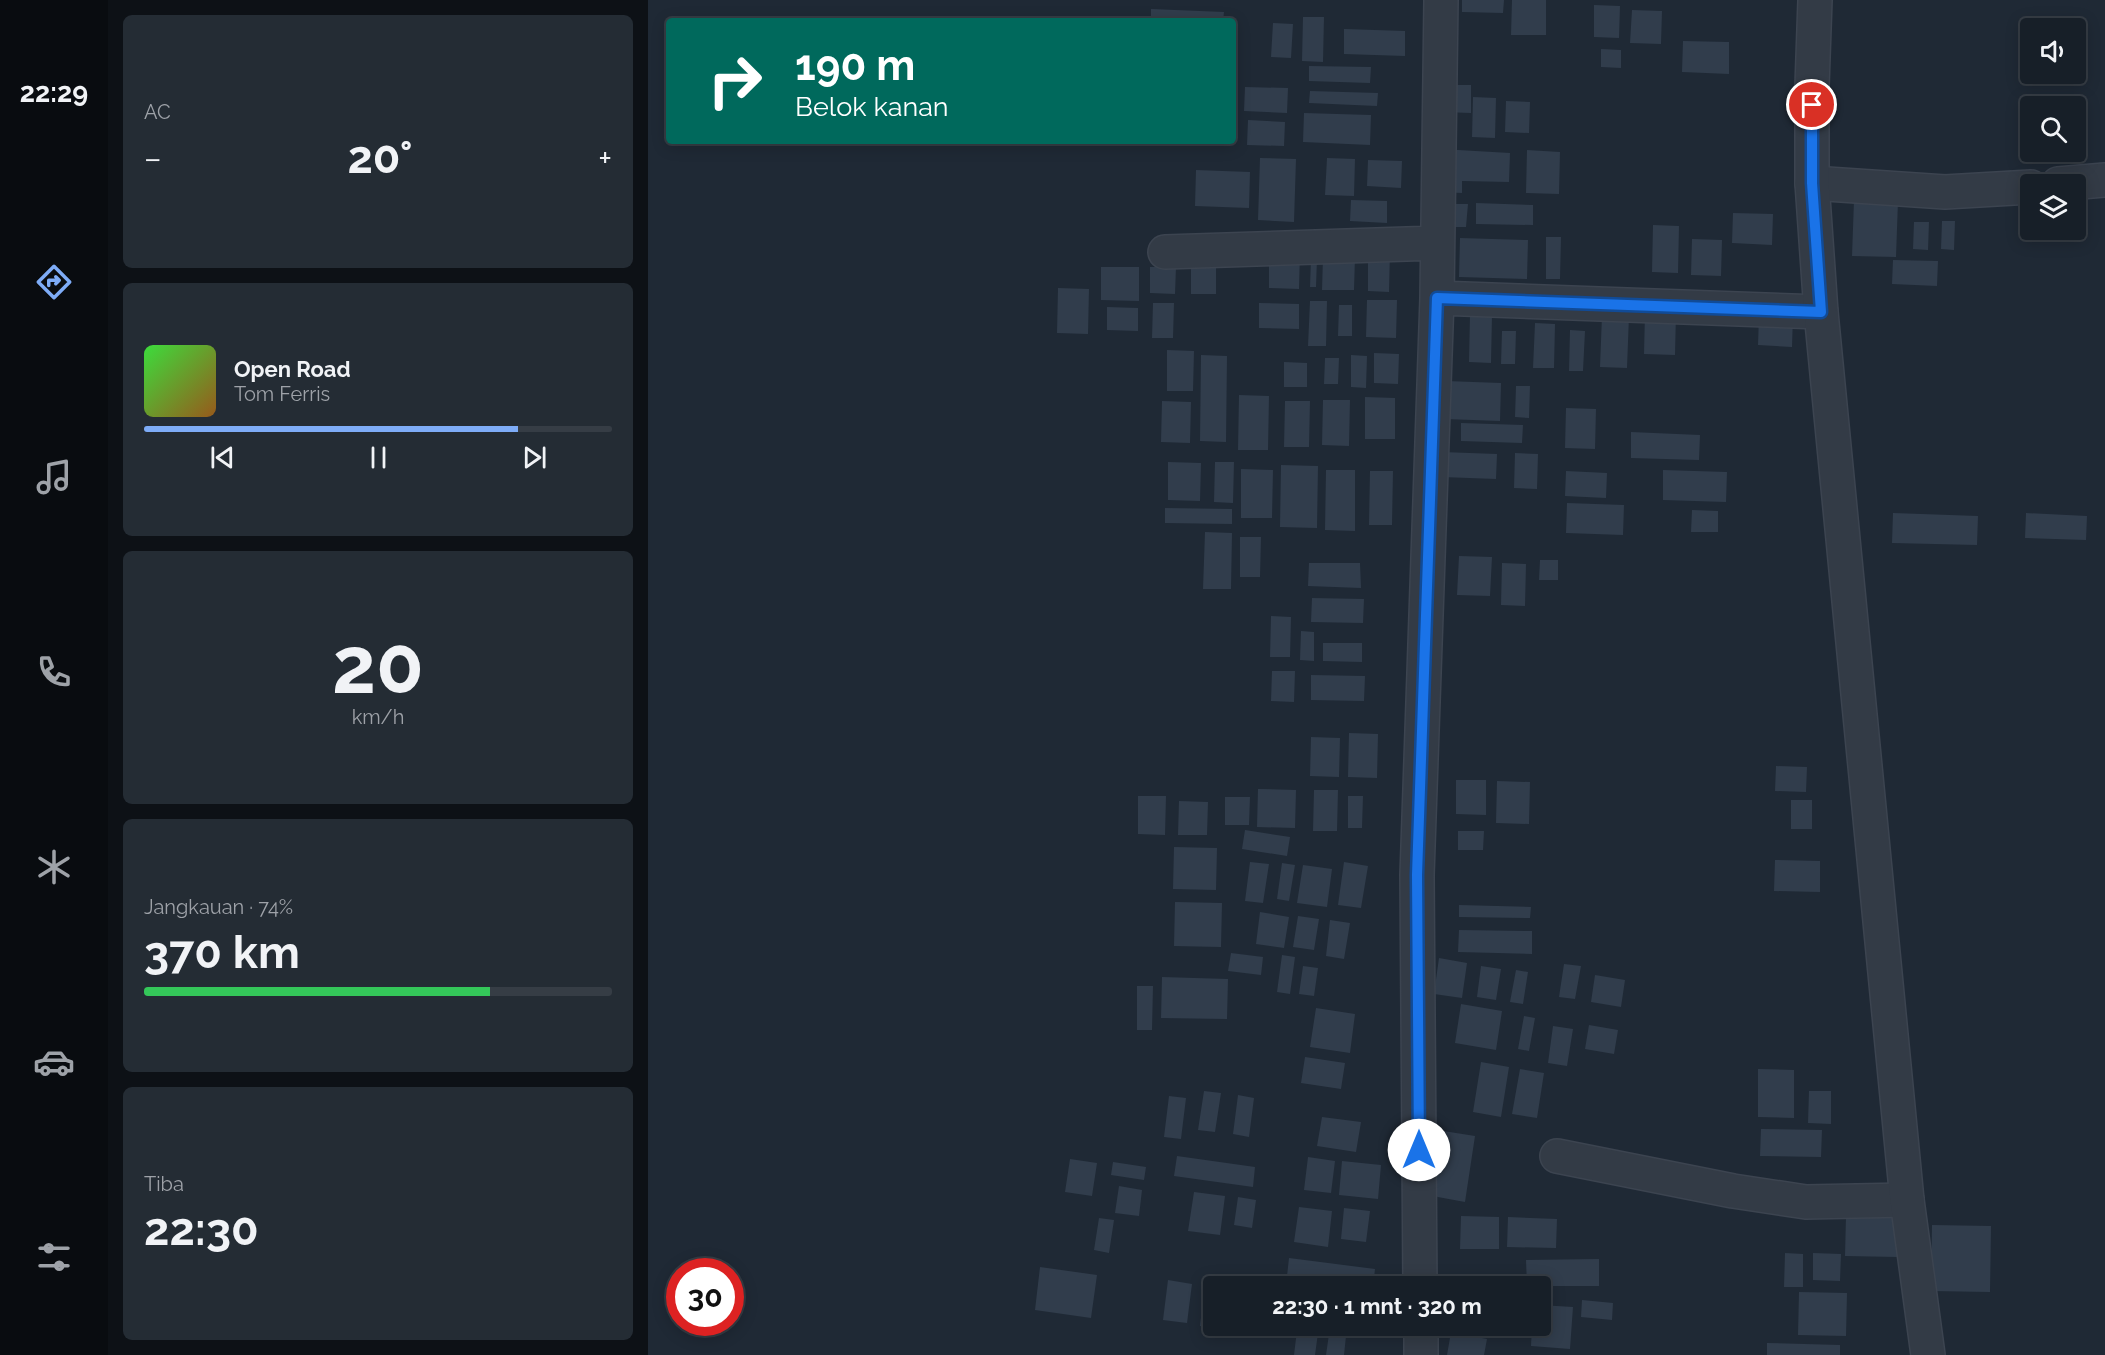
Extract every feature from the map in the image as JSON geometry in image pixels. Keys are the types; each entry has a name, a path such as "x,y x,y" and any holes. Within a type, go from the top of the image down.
{"street":[{"path":"1420,1276 1417,875 1437,298 1441,0"},
{"path":"1815,0 1812,183 1821,312 1907,1200 1929,1355"},
{"path":"2086,182 2105,180"},
{"path":"1812,183 1945,192 2020,188"},
{"path":"1165,252 1437,243"},
{"path":"1437,298 1821,312"},
{"path":"1557,1156 1723,1189 1806,1202 1907,1200"},
{"path":"1421,1336 1421,1355"}],"building":[{"path":"1462,0 1504,0 1503,13 1462,12"},
{"path":"1512,0 1546,0 1546,35 1511,35"},
{"path":"1594,5 1620,6 1619,38 1594,37"},
{"path":"1151,9 1224,12 1223,18 1151,18"},
{"path":"1632,10 1662,11 1661,44 1630,43"},
{"path":"1303,17 1324,17 1323,62 1302,61"},
{"path":"1273,23 1293,24 1291,58 1271,57"},
{"path":"1344,29 1405,31 1405,56 1344,54"},
{"path":"1683,41 1729,42 1729,74 1682,72"},
{"path":"1601,49 1621,50 1621,68 1601,67"},
{"path":"1309,66 1371,67 1370,83 1309,81"},
{"path":"1444,85 1471,85 1471,113 1443,112"},
{"path":"1245,87 1288,88 1287,113 1244,111"},
{"path":"1310,91 1378,93 1377,106 1309,103"},
{"path":"1473,97 1496,98 1495,138 1472,137"},
{"path":"1506,101 1530,102 1529,133 1505,132"},
{"path":"1304,113 1371,115 1370,145 1303,142"},
{"path":"1248,120 1285,122 1284,146 1247,145"},
{"path":"1441,149 1510,153 1509,182 1462,181 1462,193 1439,192"},
{"path":"1527,150 1560,152 1559,194 1526,193"},
{"path":"1260,158 1296,159 1294,222 1258,220"},
{"path":"1327,158 1355,159 1354,196 1325,195"},
{"path":"1368,160 1402,161 1401,188 1367,186"},
{"path":"1196,170 1250,172 1249,208 1195,206"},
{"path":"1351,200 1387,201 1387,223 1350,221"},
{"path":"1854,200 1898,201 1896,257 1852,256"},
{"path":"1476,203 1533,205 1533,225 1476,224"},
{"path":"1444,204 1468,204 1466,227 1443,227"},
{"path":"1733,213 1773,214 1772,245 1732,243"},
{"path":"1942,221 1955,221 1954,250 1941,249"},
{"path":"1914,222 1929,222 1928,250 1913,249"},
{"path":"1653,225 1679,226 1678,273 1652,272"},
{"path":"1546,237 1561,237 1560,279 1546,279"},
{"path":"1460,238 1528,240 1527,279 1459,277"},
{"path":"1692,239 1722,240 1721,276 1691,275"},
{"path":"1269,251 1300,252 1299,289 1269,288"},
{"path":"1368,251 1390,251 1389,292 1368,291"},
{"path":"1323,257 1355,257 1354,290 1322,290"},
{"path":"1311,258 1317,258 1316,287 1310,287"},
{"path":"1191,259 1216,259 1216,294 1191,294"},
{"path":"1893,260 1938,261 1937,286 1892,284"},
{"path":"1101,267 1139,267 1139,301 1101,300"},
{"path":"1150,267 1176,267 1175,294 1150,293"},
{"path":"1058,288 1089,289 1088,334 1057,333"},
{"path":"1367,300 1397,300 1396,338 1366,337"},
{"path":"1310,301 1327,301 1326,346 1308,346"},
{"path":"1153,303 1174,303 1173,338 1152,338"},
{"path":"1259,303 1299,304 1299,329 1259,328"},
{"path":"1339,305 1352,305 1352,336 1338,336"},
{"path":"1107,307 1138,308 1138,331 1107,330"},
{"path":"1645,312 1676,313 1675,355 1644,354"},
{"path":"1470,314 1492,315 1491,363 1469,362"},
{"path":"1602,315 1629,316 1627,368 1600,367"},
{"path":"1759,315 1793,316 1792,347 1758,345"},
{"path":"1535,323 1555,324 1554,368 1533,368"},
{"path":"1570,330 1585,331 1583,371 1569,371"},
{"path":"1502,331 1516,331 1515,364 1501,364"},
{"path":"1167,350 1194,351 1193,391 1167,391"},
{"path":"1374,353 1399,354 1398,384 1374,383"},
{"path":"1201,355 1227,356 1226,442 1200,441"},
{"path":"1351,355 1367,356 1366,388 1351,387"},
{"path":"1325,358 1339,358 1338,384 1324,384"},
{"path":"1284,362 1307,363 1307,387 1284,387"},
{"path":"1446,381 1501,383 1500,421 1445,419"},
{"path":"1516,386 1530,386 1529,418 1515,417"},
{"path":"1239,395 1269,396 1268,450 1238,450"},
{"path":"1365,397 1395,398 1395,439 1365,439"},
{"path":"1323,400 1350,400 1349,446 1322,445"},
{"path":"1162,401 1191,402 1190,443 1161,442"},
{"path":"1285,401 1310,401 1309,447 1284,447"},
{"path":"1566,408 1596,409 1595,449 1565,448"},
{"path":"1461,423 1523,425 1522,443 1461,441"},
{"path":"1631,432 1700,435 1699,460 1631,458"},
{"path":"1442,452 1497,454 1496,479 1442,477"},
{"path":"1515,453 1538,454 1537,489 1514,488"},
{"path":"1168,462 1201,463 1200,501 1168,500"},
{"path":"1215,462 1234,462 1233,503 1214,502"},
{"path":"1281,465 1318,466 1317,528 1280,527"},
{"path":"1241,469 1273,470 1272,518 1241,518"},
{"path":"1326,470 1355,470 1355,531 1325,530"},
{"path":"1663,470 1727,472 1726,502 1663,500"},
{"path":"1370,471 1393,471 1392,525 1369,525"},
{"path":"1566,471 1607,473 1606,498 1565,496"},
{"path":"1567,503 1624,505 1623,535 1566,533"},
{"path":"1165,508 1232,509 1232,524 1165,523"},
{"path":"1692,510 1718,511 1718,532 1691,532"},
{"path":"1893,513 1978,516 1977,545 1892,543"},
{"path":"2026,513 2087,516 2086,540 2025,538"},
{"path":"1205,532 1232,533 1231,589 1203,589"},
{"path":"1240,537 1261,537 1260,577 1240,577"},
{"path":"1459,556 1492,557 1490,596 1457,595"},
{"path":"1540,560 1558,560 1558,580 1539,580"},
{"path":"1309,563 1360,563 1361,588 1308,586"},
{"path":"1502,563 1526,564 1525,606 1501,605"},
{"path":"1312,598 1364,599 1363,623 1311,622"},
{"path":"1271,616 1291,617 1290,657 1270,657"},
{"path":"1301,631 1314,632 1314,661 1300,660"},
{"path":"1323,643 1362,643 1362,662 1323,661"},
{"path":"1272,671 1295,671 1294,702 1271,701"},
{"path":"1311,675 1365,676 1364,701 1311,700"},
{"path":"1349,733 1378,734 1377,778 1348,777"},
{"path":"1311,737 1340,738 1339,777 1310,776"},
{"path":"1776,766 1807,767 1806,792 1775,791"},
{"path":"1456,780 1486,780 1486,815 1456,814"},
{"path":"1497,781 1530,782 1529,824 1496,823"},
{"path":"1258,789 1296,790 1295,828 1257,827"},
{"path":"1314,790 1338,790 1337,831 1313,831"},
{"path":"1138,796 1166,796 1165,835 1138,834"},
{"path":"1348,796 1363,796 1362,828 1348,828"},
{"path":"1225,797 1250,797 1249,825 1225,825"},
{"path":"1791,800 1812,800 1812,829 1791,829"},
{"path":"1179,801 1208,802 1207,835 1178,835"},
{"path":"1245,830 1290,837 1287,856 1242,849"},
{"path":"1458,831 1484,831 1483,850 1458,850"},
{"path":"1174,847 1217,848 1216,890 1173,889"},
{"path":"1775,860 1820,861 1820,892 1774,891"},
{"path":"1250,862 1269,864 1263,903 1245,901"},
{"path":"1344,862 1368,866 1361,908 1338,905"},
{"path":"1282,863 1295,865 1289,901 1277,899"},
{"path":"1303,865 1332,869 1327,907 1297,903"},
{"path":"1175,902 1222,903 1221,947 1174,946"},
{"path":"1459,905 1531,907 1530,918 1459,917"},
{"path":"1260,912 1289,917 1284,948 1256,944"},
{"path":"1298,916 1319,919 1314,950 1293,947"},
{"path":"1330,920 1350,923 1344,959 1326,956"},
{"path":"1459,930 1532,931 1532,954 1458,952"},
{"path":"1231,953 1263,957 1261,975 1228,971"},
{"path":"1282,955 1295,957 1290,994 1277,992"},
{"path":"1439,958 1467,963 1462,998 1434,994"},
{"path":"1564,964 1581,966 1575,999 1559,997"},
{"path":"1303,966 1318,968 1314,996 1299,994"},
{"path":"1481,966 1501,969 1496,1000 1477,997"},
{"path":"1516,970 1528,972 1523,1004 1510,1002"},
{"path":"1595,975 1625,980 1621,1007 1591,1002"},
{"path":"1162,977 1228,979 1227,1019 1161,1018"},
{"path":"1137,986 1153,986 1152,1030 1137,1030"},
{"path":"1461,1004 1502,1011 1496,1050 1455,1043"},
{"path":"1316,1008 1355,1014 1350,1053 1310,1047"},
{"path":"1524,1016 1535,1018 1529,1051 1518,1049"},
{"path":"1589,1025 1618,1030 1614,1054 1585,1049"},
{"path":"1553,1026 1573,1029 1567,1066 1548,1063"},
{"path":"1305,1057 1345,1063 1341,1089 1301,1083"},
{"path":"1481,1062 1509,1067 1501,1117 1473,1112"},
{"path":"1520,1069 1544,1073 1537,1118 1512,1114"},
{"path":"1758,1069 1794,1070 1794,1118 1758,1117"},
{"path":"1204,1091 1221,1093 1215,1132 1198,1130"},
{"path":"1809,1091 1831,1091 1831,1124 1808,1123"},
{"path":"1238,1095 1254,1098 1249,1137 1233,1134"},
{"path":"1169,1096 1186,1098 1181,1139 1164,1137"},
{"path":"1322,1117 1361,1122 1356,1152 1317,1146"},
{"path":"1761,1129 1822,1130 1821,1157 1760,1156"},
{"path":"1437,1130 1475,1136 1465,1202 1427,1195"},
{"path":"1177,1156 1255,1167 1253,1187 1174,1176"},
{"path":"1308,1157 1335,1161 1331,1193 1304,1190"},
{"path":"1070,1159 1097,1163 1092,1196 1065,1192"},
{"path":"1342,1161 1381,1165 1378,1199 1339,1195"},
{"path":"1113,1162 1146,1167 1144,1180 1111,1175"},
{"path":"1119,1186 1142,1190 1139,1216 1115,1213"},
{"path":"1194,1192 1225,1196 1220,1235 1188,1231"},
{"path":"1238,1197 1256,1200 1252,1228 1234,1225"},
{"path":"1299,1207 1332,1211 1328,1247 1294,1242"},
{"path":"1344,1208 1370,1211 1366,1242 1341,1239"},
{"path":"1461,1216 1499,1217 1499,1249 1460,1249"},
{"path":"1846,1216 1898,1218 1897,1257 1845,1256"},
{"path":"1508,1217 1557,1219 1556,1248 1507,1247"},
{"path":"1099,1218 1114,1220 1109,1253 1094,1250"},
{"path":"1932,1225 1991,1226 1990,1292 1931,1291"},
{"path":"1785,1253 1803,1254 1803,1287 1784,1287"},
{"path":"1813,1253 1841,1254 1840,1281 1813,1280"},
{"path":"1289,1258 1375,1269 1374,1276 1287,1276"},
{"path":"1599,1259 1599,1286 1551,1286 1551,1276 1527,1276 1526,1260"},
{"path":"1040,1267 1097,1275 1091,1318 1035,1310"},
{"path":"1168,1280 1192,1284 1187,1323 1163,1320"},
{"path":"1799,1292 1847,1293 1846,1336 1798,1335"},
{"path":"1203,1300 1203,1326 1200,1326"},
{"path":"1582,1300 1613,1303 1612,1320 1581,1317"},
{"path":"1551,1306 1573,1307 1570,1349 1531,1346 1532,1336 1551,1336"},
{"path":"1296,1336 1318,1336 1315,1355 1294,1355"},
{"path":"1329,1336 1346,1336 1344,1355 1326,1355"},
{"path":"1450,1336 1487,1339 1484,1355 1447,1355"},
{"path":"1767,1343 1840,1345 1840,1355 1767,1355"}],"route":[{"path":"1419,1150 1417,875 1437,298 1821,312 1812,183 1812,105"}]}
